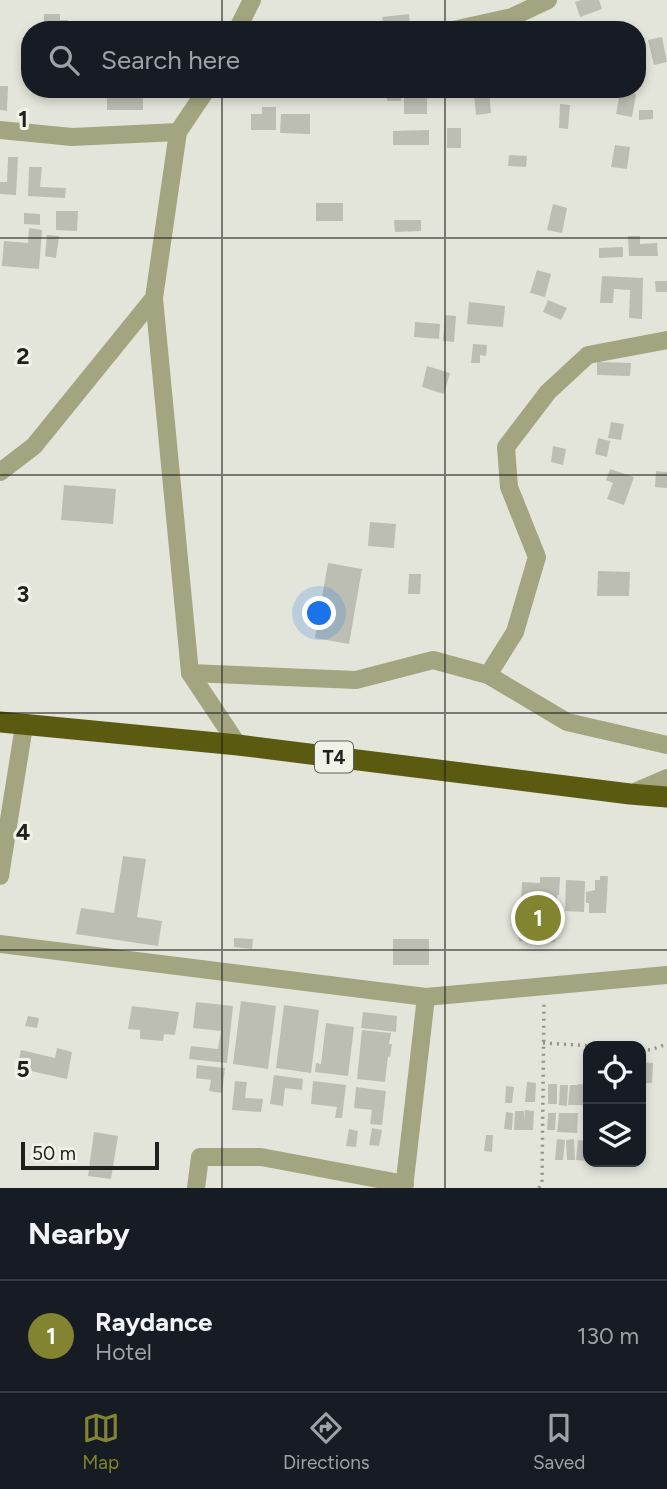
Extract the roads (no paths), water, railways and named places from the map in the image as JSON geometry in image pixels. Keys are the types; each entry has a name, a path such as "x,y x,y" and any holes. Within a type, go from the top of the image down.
{"highway":[{"name":"T4","path":"0,722 238,745 667,797"}],"street":[{"path":"242,21 252,0"},
{"path":"494,21 512,17 548,0"},
{"path":"202,98 178,132 154,298 190,673 238,745"},
{"path":"0,130 72,136 178,132"},
{"path":"0,472 33,446 154,298"},
{"path":"488,675 515,632 537,557 509,487 506,447 548,392 588,355 667,341"},
{"path":"190,673 356,680 433,660 488,675 567,722 667,745"},
{"path":"0,876 24,726"},
{"path":"630,794 667,778"},
{"path":"0,944 426,997 667,975"},
{"path":"196,1188 200,1157 261,1157 405,1186 426,997"}],"place":[{"name":"Raydance","path":"538,918"}]}
